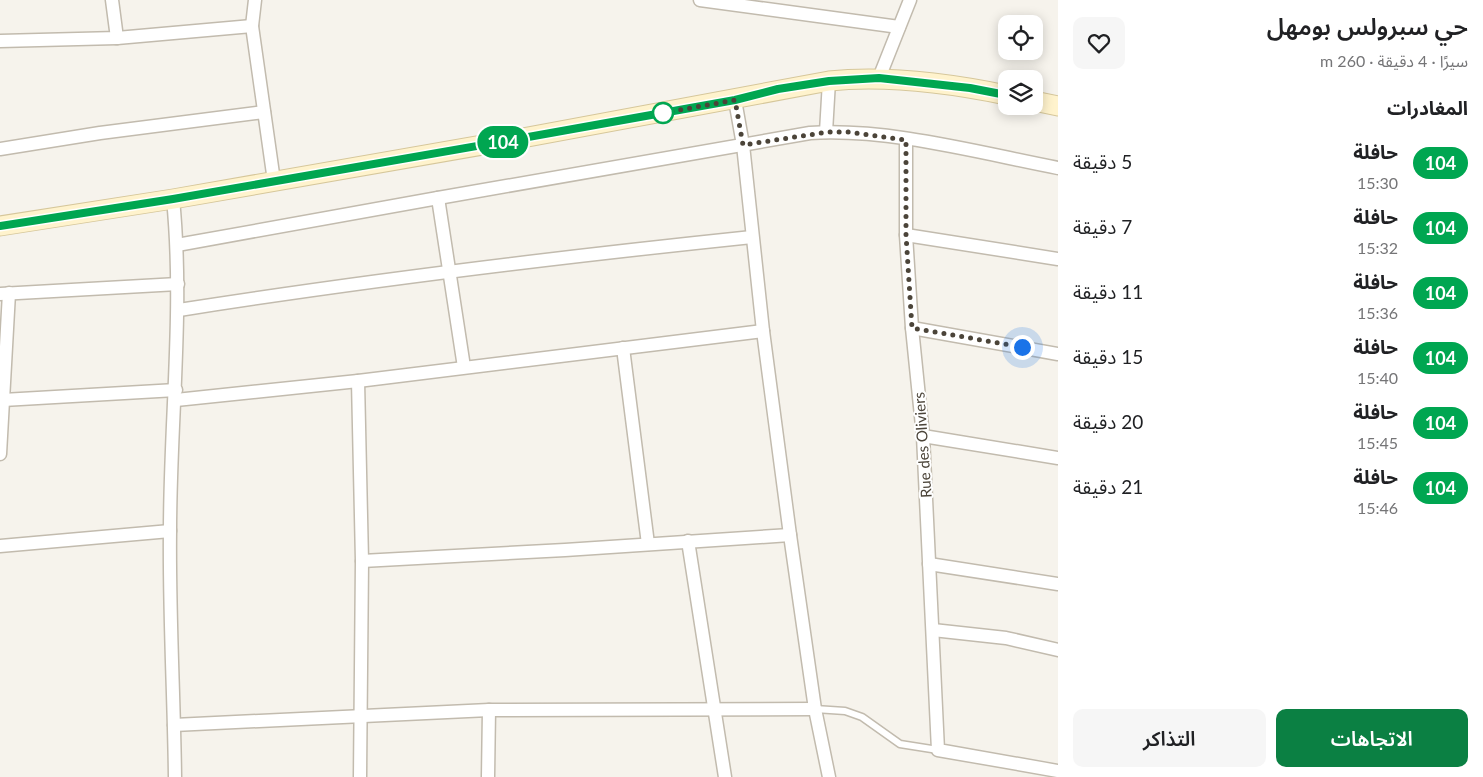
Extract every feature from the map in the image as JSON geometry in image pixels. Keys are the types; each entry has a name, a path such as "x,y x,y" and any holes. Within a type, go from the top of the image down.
{"main road":[{"path":"0,226 173,199 735,100 778,89 829,81 879,78 970,88 998,93"},
{"path":"1043,103 1058,106"}],"street":[{"path":"112,0 116,38"},
{"path":"255,0 252,26 274,180"},
{"path":"700,0 767,4 899,27"},
{"path":"879,78 910,0"},
{"path":"0,41 116,38 252,26"},
{"path":"826,132 829,81"},
{"path":"735,100 743,145 763,331 790,535 815,709 829,777"},
{"path":"0,150 100,133 264,112"},
{"path":"177,245 438,198 826,132 848,132 906,140 1058,168"},
{"name":"Rue des Oliviers","path":"906,140 906,235 912,328 923,436 938,750"},
{"path":"438,198 464,367"},
{"path":"173,199 177,245 179,310 170,531 175,777"},
{"path":"906,235 1058,259"},
{"path":"179,310 335,285 450,272 536,259 752,237"},
{"path":"0,454 3,400 4,294 178,284"},
{"path":"912,328 1058,354"},
{"path":"3,400 176,395 358,381 763,331"},
{"path":"623,348 648,544"},
{"path":"358,381 362,561 360,777"},
{"path":"923,436 1058,458"},
{"path":"0,546 170,531"},
{"path":"362,561 790,535"},
{"path":"688,541 725,777"},
{"path":"929,564 1058,584"},
{"path":"932,630 1006,638 1058,650"},
{"path":"174,725 489,710 815,709"},
{"path":"488,777 489,710"},
{"path":"938,750 1058,771"}],"lane":[{"path":"815,709 845,711 862,717 900,744 938,750"}],"bus line":[{"name":"104","path":"0,226 173,199 517,139 829,81 879,78 970,88 998,93"}],"route":[{"path":"663,113 735,100 743,145 810,133 828,132 848,132 906,140 906,235 912,328 1022,347"}]}
